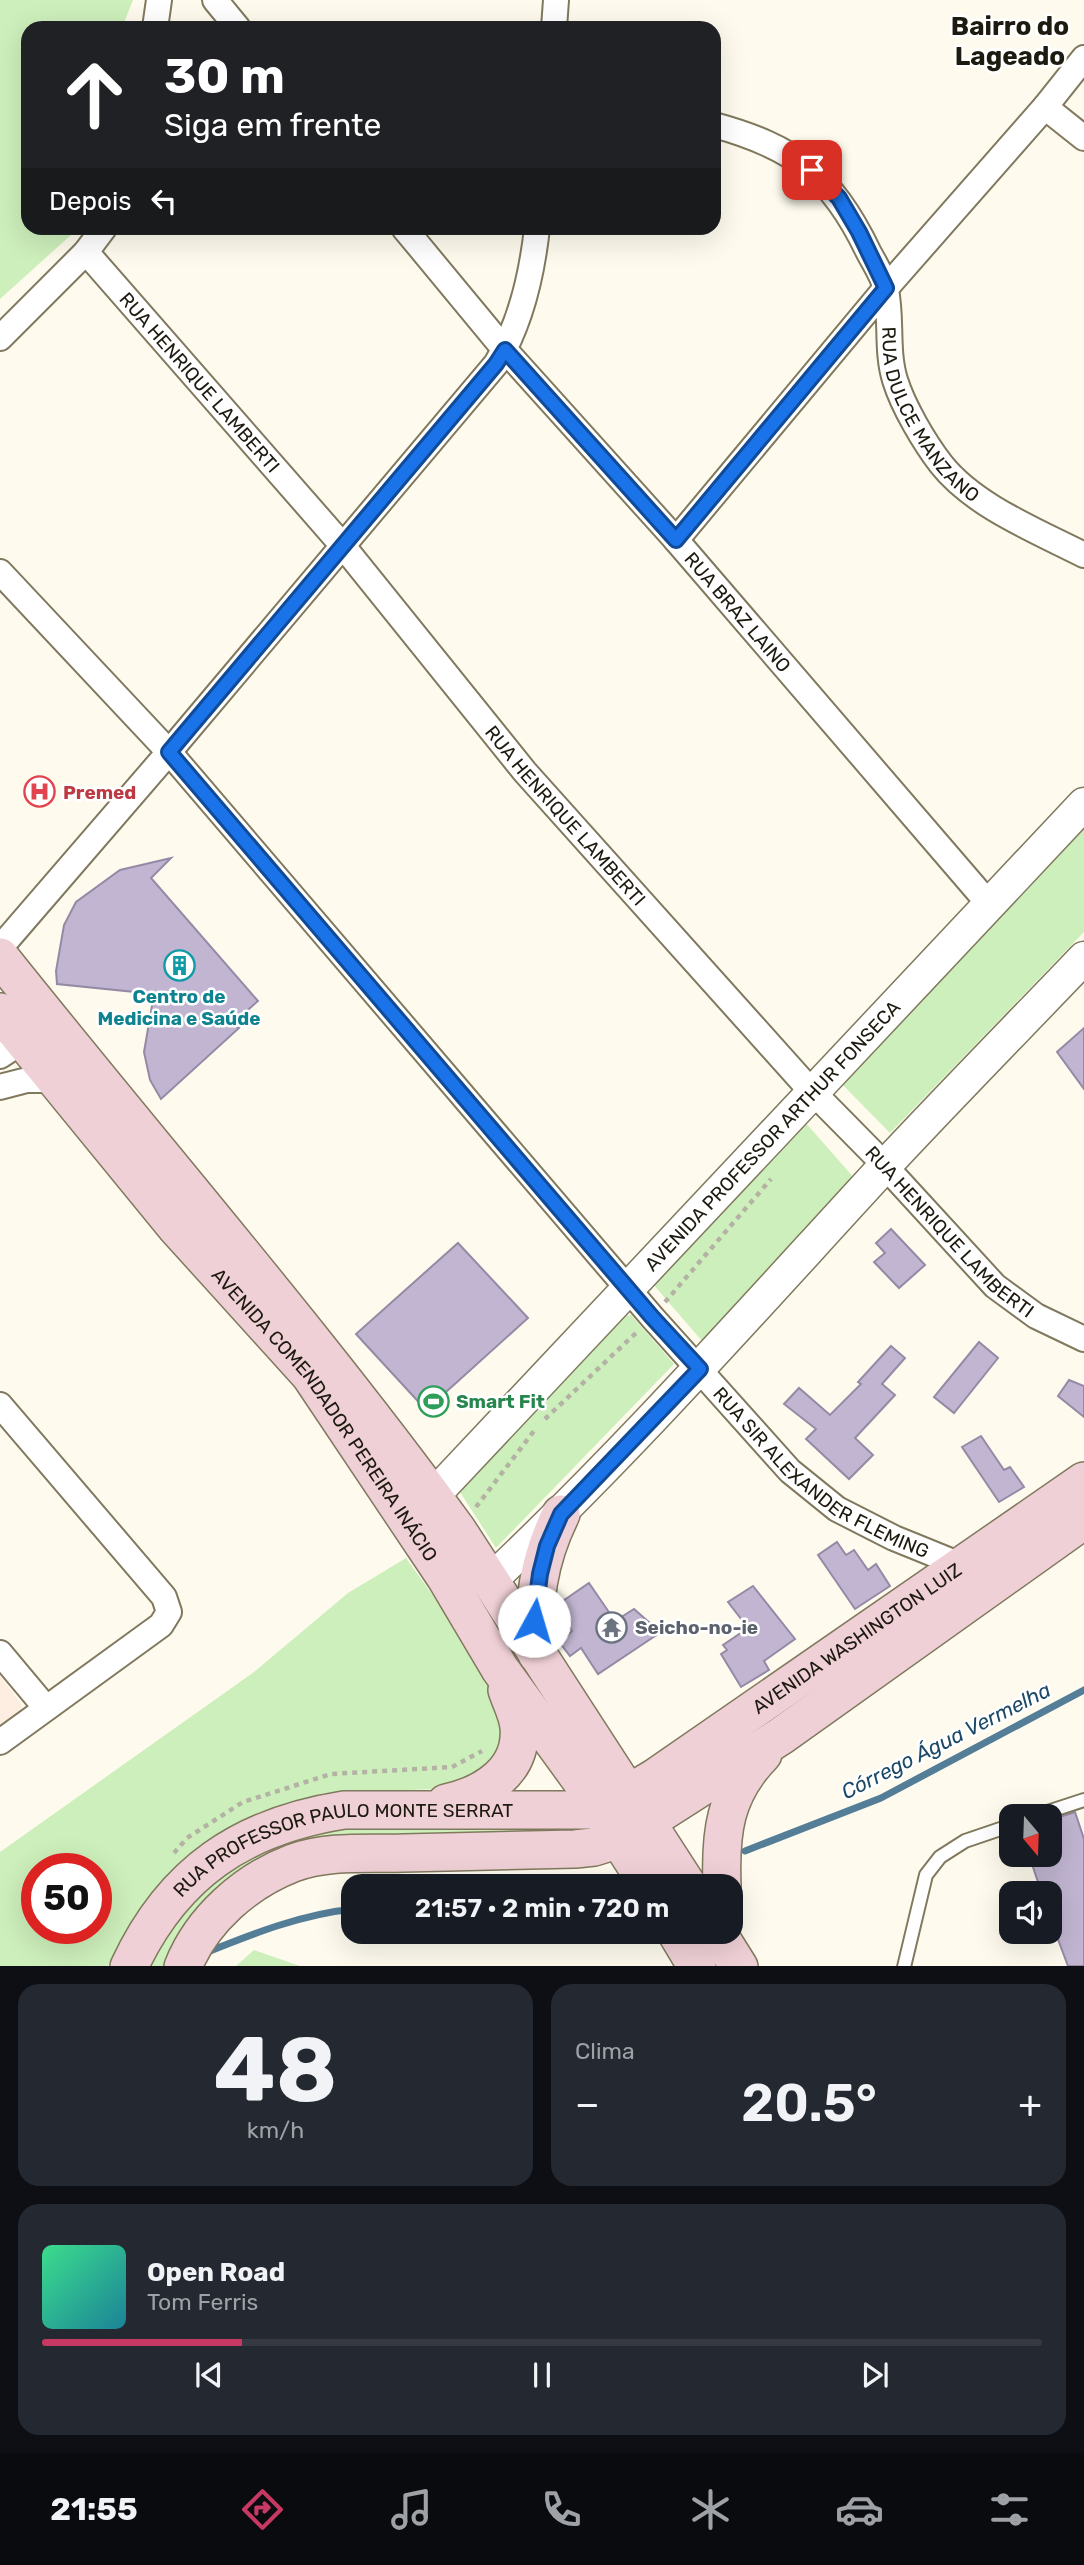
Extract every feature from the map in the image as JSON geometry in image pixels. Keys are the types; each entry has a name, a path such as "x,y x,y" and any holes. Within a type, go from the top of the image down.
{"main road":[{"name":"AVENIDA COMENDADOR PEREIRA INÁCIO","path":"0,957 329,1358 458,1531 537,1655 624,1816 645,1874"},
{"name":"AVENIDA COMENDADOR PEREIRA INÁCIO","path":"6,1036 52,1040 74,1049"},
{"name":"AVENIDA COMENDADOR PEREIRA INÁCIO","path":"6,1036 53,1080 176,1227 310,1375 421,1539 500,1669 624,1816 677,1874"},
{"name":"AVENIDA WASHINGTON LUIZ","path":"624,1816 963,1566 1084,1481"},
{"path":"421,1539 433,1496"},
{"path":"537,1655 535,1598 547,1546 561,1514"},
{"name":"AVENIDA WASHINGTON LUIZ","path":"624,1816 781,1736 1084,1520"},
{"path":"446,1578 472,1583 490,1581"},
{"path":"415,1811 464,1799 496,1782 509,1768 518,1748 519,1726 500,1669"},
{"path":"721,1874 720,1844 731,1804 750,1768 781,1736"},
{"name":"RUA PROFESSOR PAULO MONTE SERRAT","path":"129,1966 139,1944 181,1888 211,1860 244,1839 274,1826 344,1810 624,1816"},
{"name":"RUA PROFESSOR PAULO MONTE SERRAT","path":"183,1966 212,1919 237,1895 295,1863 335,1855 594,1847 624,1816"},
{"path":"683,1944 697,1966"},
{"path":"725,1944 740,1966"},
{"path":"735,1944 740,1966"}],"street":[{"path":"156,21 159,0"},
{"path":"215,0 232,21"},
{"path":"554,21 556,0"},
{"path":"676,540 886,288 1045,107 1084,58"},
{"path":"1045,107 1084,138"},
{"name":"RUA DULCE MANZANO","path":"721,127 766,142 812,170 839,198 886,288 894,379 915,422 942,465 985,504 1084,555"},
{"path":"0,338 86,252 99,235"},
{"name":"RUA BRAZ LAINO","path":"410,235 505,350 676,540 989,905"},
{"path":"0,948 487,375 505,350 529,277 536,235"},
{"name":"RUA HENRIQUE LAMBERTI","path":"86,252 342,546 525,772 815,1092 995,1286 1036,1316 1084,1339"},
{"name":"RUA SIR ALEXANDER FLEMING","path":"0,572 169,752 652,1317 790,1471 837,1509 894,1538 963,1566"},
{"name":"AVENIDA PROFESSOR ARTHUR FONSECA","path":"433,1496 1084,804"},
{"path":"490,1581 561,1514 700,1369 885,1166 1084,958"},
{"path":"0,1087 27,1080 53,1080"},
{"path":"0,1405 164,1597 169,1612 161,1625 0,1742"},
{"path":"0,1653 46,1708"}],"lane":[{"path":"1062,1807 1084,1800"},
{"path":"904,1966 926,1875 940,1857 965,1841 999,1829"}],"path":[{"path":"458,1531 537,1426 652,1317 777,1171"},
{"path":"171,1856 187,1838 243,1802 331,1774 452,1767 489,1747"}],"shaded area":[{"path":"0,1676 22,1705 19,1715 0,1729"}],"green space":[{"path":"0,0 133,0 125,21 21,21 21,235 71,235 0,299"},
{"path":"1084,816 1084,932 890,1133 834,1076"},
{"path":"805,1122 855,1179 702,1341 652,1283"},
{"path":"631,1315 674,1364 496,1548 458,1489 620,1317"},
{"path":"406,1558 451,1621 483,1673 501,1721 500,1748 488,1767 467,1788 324,1793 260,1812 201,1847 156,1889 108,1966 0,1966 0,1852 254,1672 348,1593"},
{"path":"586,1816 592,1831 336,1841 168,1966 145,1966 211,1874 296,1829"},
{"path":"254,1950 300,1966 236,1966"}],"building":[{"path":"171,858 151,878 258,1001 232,1024 239,1028 161,1099 150,1080 144,1052 154,994 57,984 56,971 64,925 76,902 120,870"},
{"path":"1084,1028 1084,1089 1057,1052"},
{"path":"891,1229 925,1265 899,1288 874,1262 885,1253 876,1243"},
{"path":"458,1243 528,1318 426,1410 356,1334"},
{"path":"979,1342 998,1358 954,1413 934,1397"},
{"path":"891,1346 905,1358 882,1384 895,1395 855,1438 873,1455 849,1479 806,1439 816,1429 784,1404 799,1388 830,1415 861,1384 858,1382"},
{"path":"1069,1380 1084,1386 1084,1417 1058,1396"},
{"path":"981,1436 1004,1470 1010,1467 1024,1487 999,1502 962,1447"},
{"path":"837,1542 846,1555 854,1550 868,1570 876,1564 890,1586 855,1609 818,1555"},
{"name":"Seicho-no-ie","path":"589,1583 615,1621 634,1609 658,1634 598,1674 581,1648 570,1656 560,1643 572,1631 557,1605"},
{"path":"753,1586 795,1639 764,1661 769,1670 741,1687 721,1654 727,1650 723,1645 748,1628 728,1602"},
{"path":"1075,1812 1084,1839 1084,1966 1068,1966 1060,1944 1062,1944 1062,1881 1038,1881 1033,1867 1062,1867 1062,1816"}],"waterway":[{"name":"Córrego Água Vermelha","path":"745,1851 881,1798 1084,1690"},
{"path":"205,1953 296,1920 341,1911"}],"place":[{"name":"Premed","path":"40,792"},
{"name":"Centro de Medicina e Saúde","path":"179,965"},
{"name":"Smart Fit","path":"433,1401"},
{"name":"Seicho-no-ie","path":"612,1627"}],"district":[{"name":"Bairro do Lageado","path":"1010,41"}],"route":[{"path":"534,1621 535,1598 547,1546 561,1514 700,1369 652,1317 169,752 505,350 676,540 886,288 839,198 812,170"}]}
